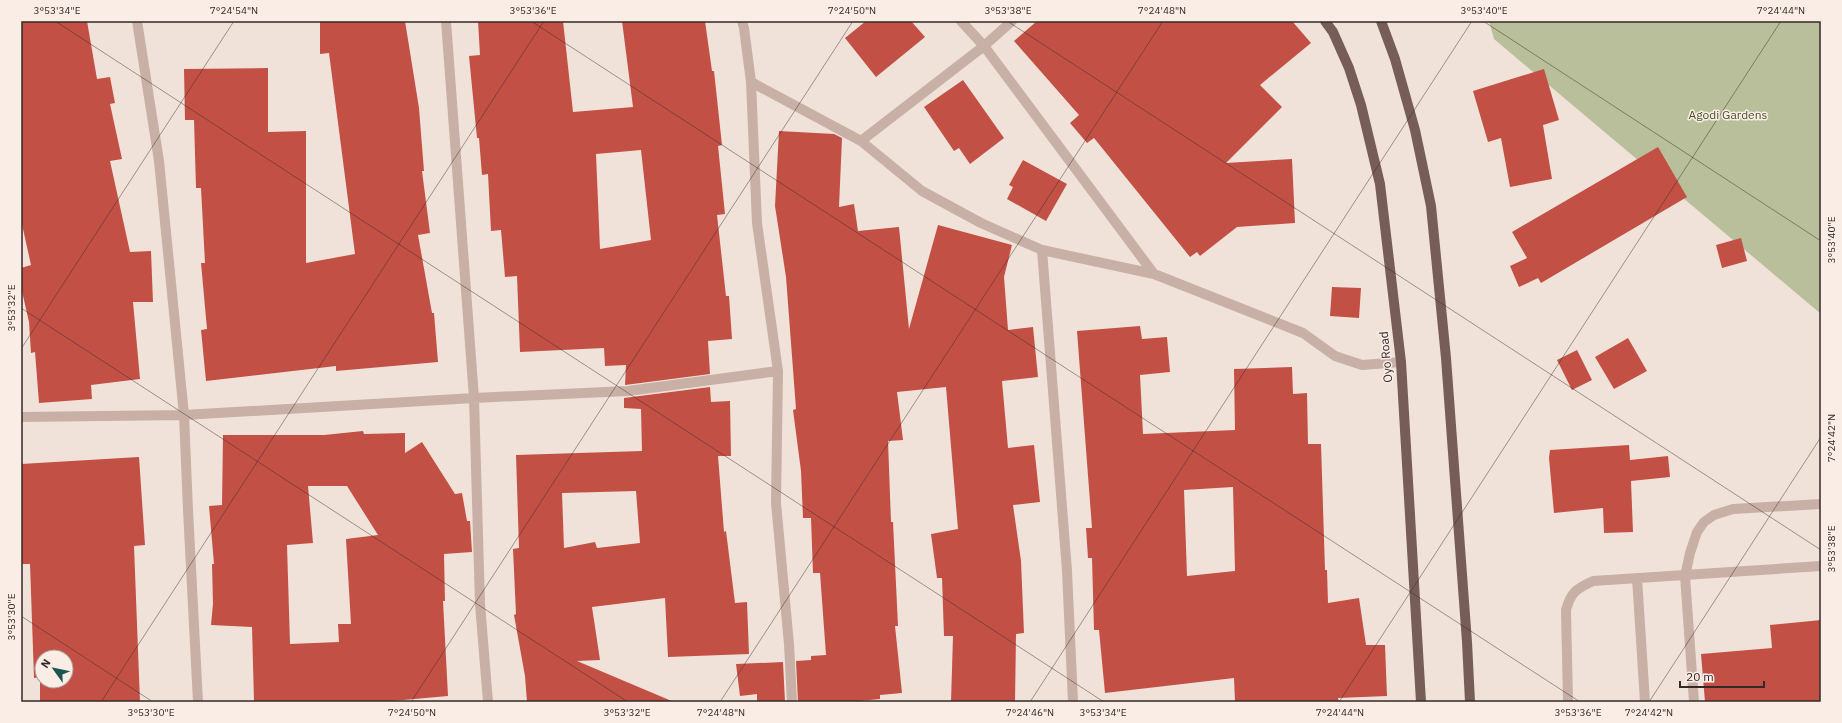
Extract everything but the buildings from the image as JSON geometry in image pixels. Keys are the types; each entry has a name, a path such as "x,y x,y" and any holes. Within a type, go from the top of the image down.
{"main road":[{"name":"Oyo Road","path":"1325,21 1333,32 1359,97 1380,184 1400,362 1421,702"},
{"path":"1381,21 1395,59 1415,130 1431,206 1446,358 1470,702"}],"street":[{"path":"137,21 159,160 184,415 198,702"},
{"path":"446,21 474,398 480,604 488,702"},
{"path":"742,21 751,82 757,223 778,371 776,503 789,644 792,702"},
{"path":"961,21 984,46 1154,274"},
{"path":"861,141 984,46 1012,21"},
{"path":"751,82 861,141 922,191 981,223 1042,250 1154,274 1303,333 1335,356 1362,365 1400,362"},
{"path":"1042,250 1067,571 1073,702"},
{"path":"21,417 184,415 474,398 628,391 778,371"},
{"path":"1694,702 1686,576 1690,553 1697,532 1704,522 1714,515 1733,509 1821,504"},
{"path":"1568,702 1566,610 1570,596 1579,588 1593,581 1821,566"},
{"path":"1637,578 1645,702"}],"green space":[{"name":"Agodi Gardens","path":"1489,21 1821,21 1821,314 1494,39"}]}
